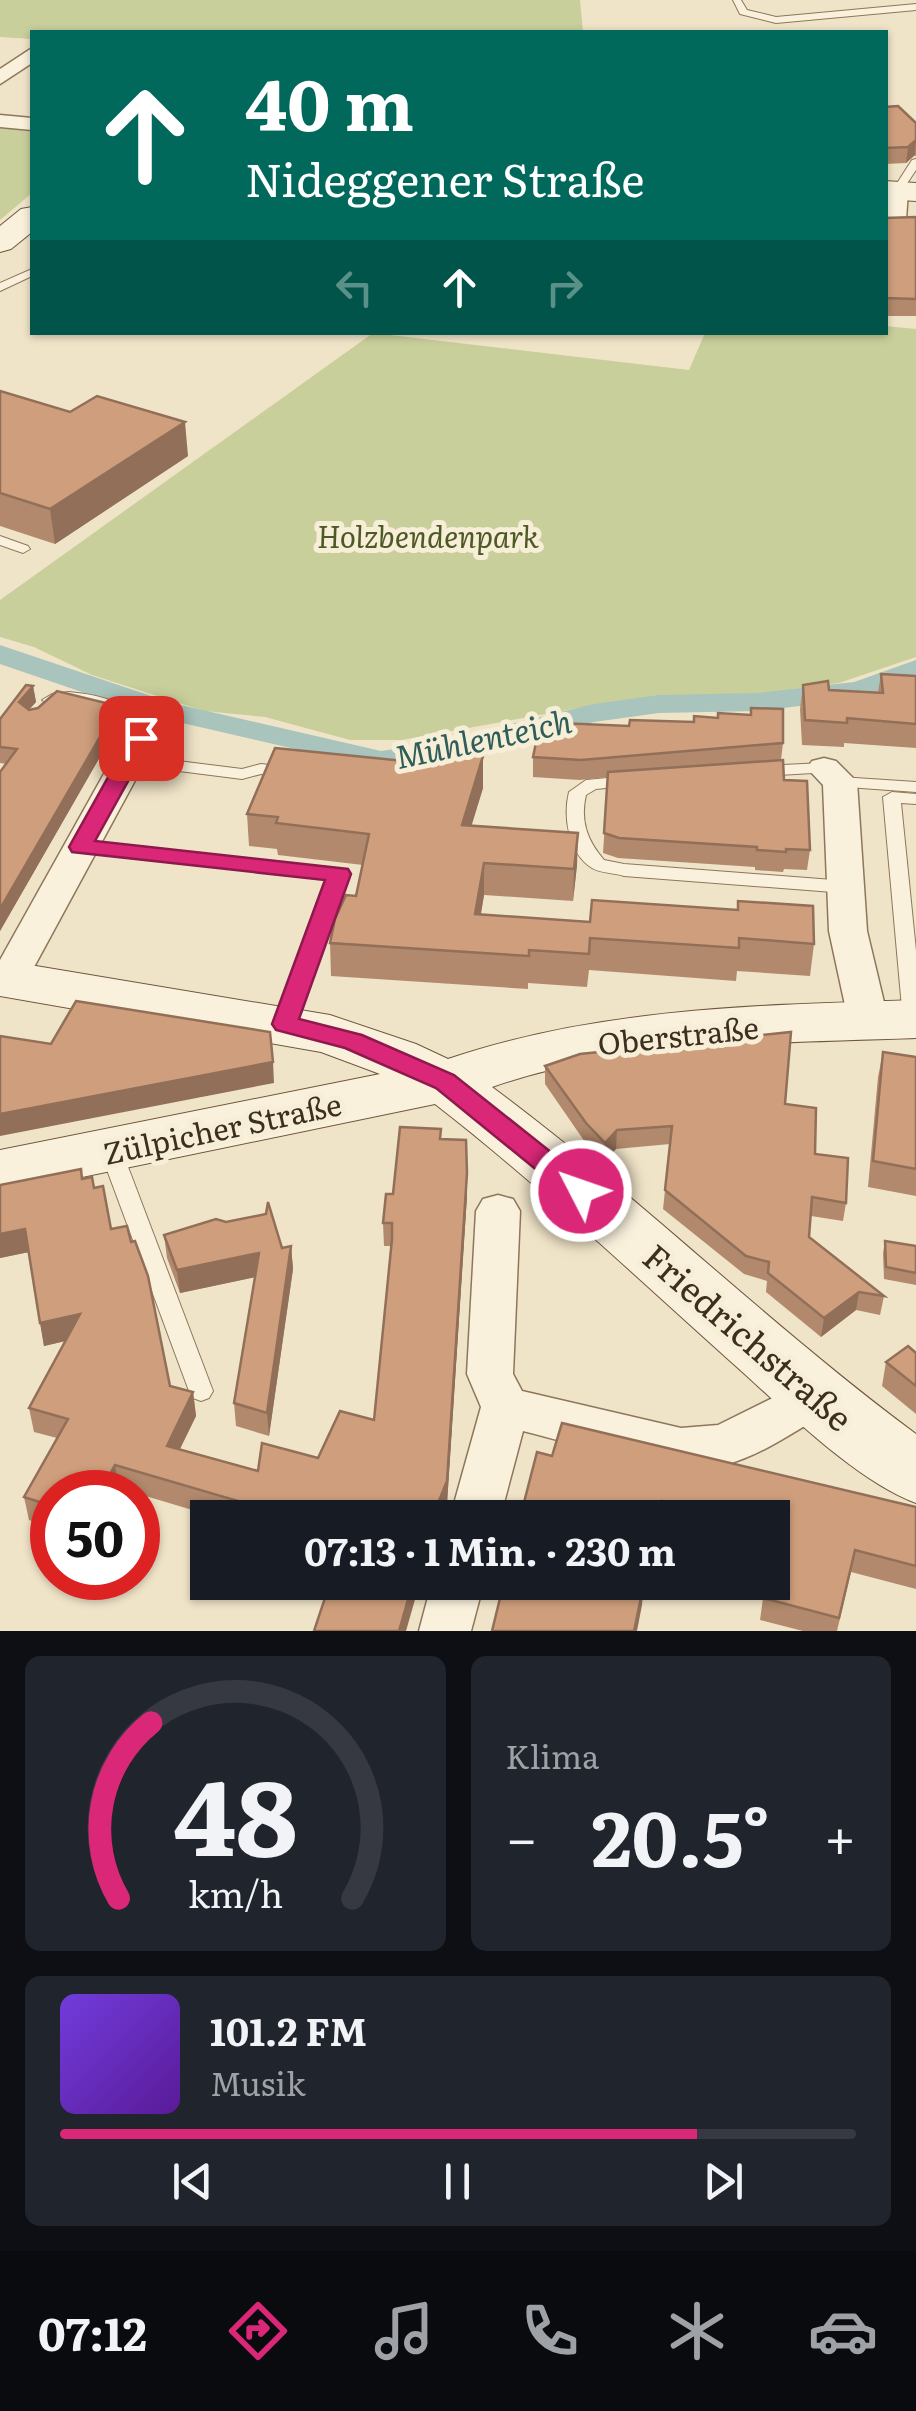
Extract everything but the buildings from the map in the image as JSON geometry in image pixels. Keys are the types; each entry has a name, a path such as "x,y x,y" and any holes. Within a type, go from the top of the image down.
{"main road":[{"path":"0,242 30,218"},
{"name":"Friedrichstraße","path":"4,979 285,1024 353,1042 445,1082 527,1144 815,1396 916,1473"},
{"name":"Oberstraße","path":"445,1082 525,1054 627,1038 899,1019"},
{"name":"Zülpicher Straße","path":"0,1172 445,1082"}],"street":[{"path":"10,41 30,45"},
{"path":"0,78 30,56"},
{"path":"0,121 30,124"},
{"path":"888,224 896,220 899,191"},
{"path":"4,979 135,749"},
{"path":"832,775 848,931 899,1019"},
{"path":"480,1500 505,1407 490,1374 498,1212"},
{"path":"505,1407 680,1448 724,1444 815,1396"},
{"path":"445,1631 453,1600"}],"lane":[{"path":"737,0 744,12 776,20 916,7"},
{"path":"899,191 916,162"},
{"path":"0,288 30,273"},
{"path":"0,540 23,549"},
{"path":"32,718 57,695 71,694 127,714 137,723 135,749 242,774 261,770 298,773"},
{"path":"732,773 832,775 916,787"},
{"path":"644,780 592,784 578,792 571,813 576,833 598,864 624,870 846,888"},
{"path":"899,1019 892,798 916,799"},
{"path":"80,847 339,874 285,1024"},
{"path":"111,1150 201,1391"}],"green space":[{"path":"0,0 580,0 583,30 30,30 30,39 0,37"},
{"path":"0,128 30,131 30,195 0,220"},
{"name":"Holzbendenpark","path":"888,326 916,329 916,657 839,683 740,697 617,701 402,740 350,740 265,717 204,711 92,675 34,647 0,637 0,600 370,335 689,370 704,335 888,335"}],"waterway":[{"name":"Mühlenteich","path":"0,654 163,710 381,760 429,753 594,713 659,704 758,702 859,690 916,669"}],"route":[{"path":"141,738 80,847 339,874 285,1024 353,1042 445,1082 581,1191"}]}
